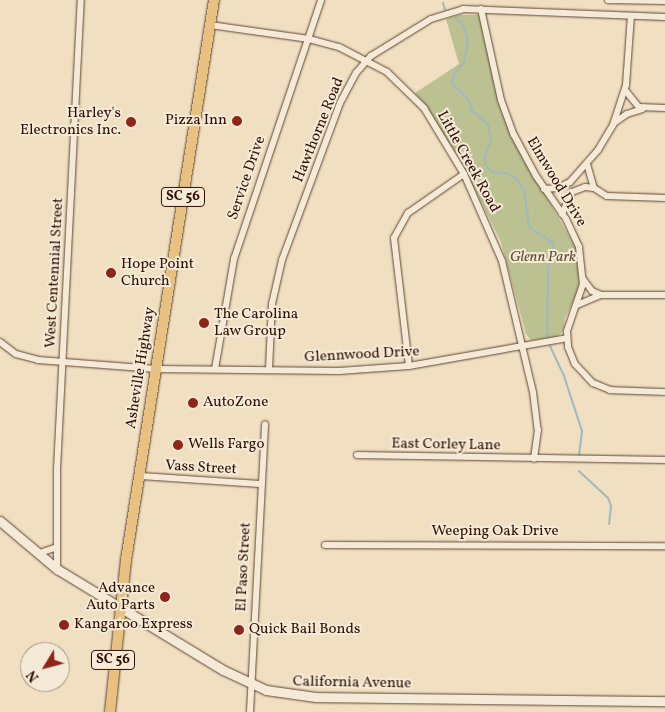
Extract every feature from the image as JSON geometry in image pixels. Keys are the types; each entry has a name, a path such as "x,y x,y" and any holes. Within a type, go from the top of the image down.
{"main road":[{"name":"Asheville Highway","path":"110,712 119,607 214,0"},
{"name":"California Avenue","path":"0,522 57,569 119,607 250,685 282,694 305,697 665,701"}],"street":[{"name":"West Centennial Street","path":"57,569 62,361 81,0"},
{"name":"Service Drive","path":"215,369 234,259 321,0"},
{"path":"608,0 665,0"},
{"name":"Hawthorne Road","path":"269,369 272,304 282,260 340,103 367,60 441,14 481,9 665,17"},
{"name":"Elmwood Drive","path":"481,9 507,118 521,149 544,189 562,214 579,247 583,279 577,305 568,324 567,338"},
{"path":"544,189 565,186 587,164 613,125 625,90 631,16"},
{"name":"Little Creek Road","path":"210,25 309,39 367,60 397,80 416,98 464,174 502,261 523,346 538,430 534,459"},
{"path":"625,90 634,104 644,108"},
{"path":"613,125 627,114 644,108 665,108"},
{"path":"587,164 594,188"},
{"path":"409,366 394,238 408,213 464,174"},
{"path":"562,214 572,192 581,188 594,188 612,198 665,198"},
{"path":"583,279 592,291 601,295 665,296"},
{"path":"577,305 601,295"},
{"name":"Glennwood Drive","path":"0,342 23,357 62,361 156,369 339,371 409,366 567,338"},
{"path":"567,338 575,364 593,383 618,392 665,392"},
{"name":"El Paso Street","path":"250,712 265,424"},
{"name":"East Corley Lane","path":"357,456 665,460"},
{"name":"Vass Street","path":"140,476 261,484"},
{"name":"Weeping Oak Drive","path":"325,544 665,546"},
{"path":"37,554 57,547"}],"green space":[{"name":"Glenn Park","path":"460,15 479,15 499,105 513,139 576,248 580,275 578,292 565,318 563,331 557,337 531,340 526,334 501,242 458,156 415,93 459,64 446,19"}],"waterway":[{"path":"443,3 445,10"},
{"path":"455,18 462,22 468,40 464,63 455,73 452,83 469,100 472,111 488,124 491,140 484,158 486,166 492,172 506,173 516,178 524,191 529,227 554,243 548,269 547,337"},
{"path":"550,346 564,376 582,431 579,455"},
{"path":"579,471 608,498 611,506 609,524"}],"place":[{"name":"Pizza Inn","path":"237,121"},
{"name":"Harley's Electronics Inc.","path":"131,122"},
{"name":"Hope Point Church","path":"111,273"},
{"name":"The Carolina Law Group","path":"204,323"},
{"name":"AutoZone","path":"193,403"},
{"name":"Wells Fargo","path":"178,445"},
{"name":"Advance Auto Parts","path":"165,597"},
{"name":"Kangaroo Express","path":"64,625"},
{"name":"Quick Bail Bonds","path":"239,630"}]}
